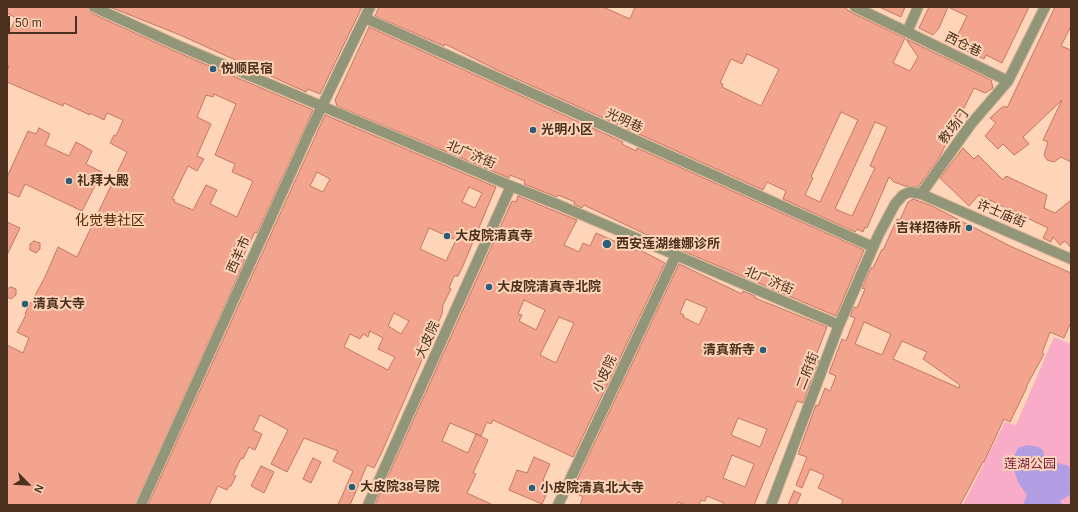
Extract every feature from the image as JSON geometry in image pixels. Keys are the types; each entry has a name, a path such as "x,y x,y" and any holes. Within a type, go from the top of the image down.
{"street":[{"name":"北广济街","path":"94,7 177,45 559,205 839,325"},
{"name":"西羊市","path":"142,505 211,349 322,106 370,7"},
{"name":"西仓巷","path":"855,7 1008,81"},
{"path":"907,32 918,7"},
{"name":"教场门","path":"921,194 972,124 1008,81 1045,7"},
{"name":"光明巷","path":"365,18 873,247"},
{"name":"大皮院","path":"368,505 511,186"},
{"path":"873,247 899,199 910,192 921,194"},
{"name":"许士庙街","path":"921,194 1071,259"},
{"name":"二府街","path":"771,505 839,325 873,247"},
{"name":"小皮院","path":"558,505 676,255"}],"green space":[{"name":"莲湖公园","path":"1054,337 1071,344 1071,505 963,505 1005,422 1016,425"}],"shaded area":[{"name":"莲湖公园","path":"1028,445 1038,447 1043,450 1044,457 1050,461 1069,466 1071,476 1071,494 1060,501 1062,505 1023,505 1027,495 1019,484 1013,468 1014,456 1018,448"}],"building":[{"path":"7,7 88,7 91,13 174,51 313,110 257,233 255,232 242,259 245,260 135,505 7,505 7,345 23,353 29,338 17,332 26,315 25,314 30,303 45,277 58,247 77,257 127,152 110,143 114,135 116,136 123,120 107,113 104,120 64,103 63,106 7,82 7,71 9,66 7,65 7,37 16,18 7,13","holes":["214,94 236,104 215,155 235,164 232,172 253,181 237,217 210,204 217,190 206,185 193,210 174,202 175,200 172,199 188,166 197,171 204,159 197,156 211,124 197,117 206,95 213,97"]},
{"path":"110,7 362,7 320,94 308,89 306,92 180,35"},
{"path":"379,7 603,7 630,19 635,7 844,7 852,13 905,38 893,63 910,71 918,57 906,39 991,80 993,88 985,93 974,88 939,158 918,187 905,186 894,182 889,177 867,228 865,227 863,232 857,229 855,232 783,199 786,191 767,182 763,190 497,70 445,44 444,46 375,16","holes":["747,54 779,69 761,106 722,87 723,84 720,83 731,59 742,64","841,112 858,120 820,202 805,195 813,178 811,177","875,122 887,127 870,166 875,168 852,216 835,209"]},
{"path":"879,7 905,7 901,17"},
{"path":"929,7 948,7 939,28 933,35 919,28"},
{"path":"948,7 1029,7 1002,63 986,55 984,59 953,45 967,16"},
{"path":"1055,7 1071,7 1071,26 1061,46 1071,50 1071,162 1061,157 1054,162 1047,160 1044,155 1048,142 1043,140 1062,100 1023,137 1029,144 1014,155 1003,144 998,149 985,136 996,123 990,118 1001,108 1005,106 1007,108"},
{"path":"369,27 623,142 622,144 636,151 637,148 864,250 836,316 662,242 584,205 582,208 574,204 575,202 558,195 557,197 524,184 525,181 510,175 509,178 337,106 335,100"},
{"path":"325,115 496,187 462,268 458,276 454,276 449,288 451,289 443,305 442,314 381,454 374,468 367,465 350,505 338,505 353,471 333,461 338,451 304,438 287,472 271,464 288,430 260,415 253,430 262,434 255,450 249,447 243,459 241,458 233,475 236,476 231,486 229,486 227,490 218,486 209,505 148,505","holes":["317,172 330,179 323,192 310,186","469,187 482,193 475,208 462,202","429,228 456,240 446,261 420,249","394,313 409,321 401,334 388,326","370,331 383,338 378,349 395,357 388,370 344,347 350,334 360,339 363,334 368,337"]},
{"path":"39,128 50,134 45,145 69,156 76,142 92,151 86,164 102,172 82,211 25,184 19,197 7,192 7,177 28,131 36,134"},
{"path":"963,148 974,159 978,155 1003,180 1006,176 1047,195 1044,208 1055,213 1071,200 1071,248 1065,241 1060,245 1053,237 1051,242 1043,238 1048,228 979,195 969,206 940,178"},
{"path":"518,196 577,220 564,245 579,252 583,243 590,246 596,233 637,251 638,249 665,263 573,457 493,420 491,424 487,422 481,436 450,423 442,441 468,453 476,434 488,440 473,473 476,474 467,493 493,505 375,505 512,201 516,202","holes":["524,300 545,310 536,330 519,321 522,315 518,314","559,317 574,323 556,363 540,355"]},
{"path":"913,199 930,205 1010,246 1071,273 1071,322 1064,338 1050,332 1042,353 1044,354 1026,387 1010,422 1004,419 984,462 960,505 841,505 843,500 818,488 824,475 810,469 802,488 796,485 807,457 798,454 816,405 818,406 825,388 830,391 836,376 829,373 842,339 846,341 855,318 850,316 854,307 857,308 865,289 862,288 871,268 873,268 882,249 883,250 897,219 900,220 908,202","holes":["864,322 891,334 882,355 855,344","902,341 927,352 923,359 960,385 959,388 893,359"]},
{"path":"7,222 20,228 7,255"},
{"path":"34,241 40,243 40,249 36,253 30,250 30,244"},
{"path":"679,264 742,294 743,291 755,296 755,298 827,327 815,358 819,360 803,403 797,401 754,505 723,505 724,503 707,496 705,501 701,500 699,505 686,505 678,502 677,505 580,505 583,497 572,491","holes":["686,299 707,308 699,325 683,317 684,315 680,313","738,418 767,429 760,447 731,435","732,455 754,464 745,487 723,478"]},
{"path":"11,287 16,289 16,295 11,299 7,297 7,289"},
{"path":"534,457 550,464 543,480 551,484 542,504 509,490 517,470 527,473"},
{"path":"313,458 321,462 311,483 303,479"},
{"path":"261,466 274,472 264,493 251,486"},
{"path":"794,491 801,494 796,505 788,505"}],"place":[{"name":"悦顺民宿","path":"213,69"},
{"name":"光明小区","path":"533,130"},
{"name":"礼拜大殿","path":"69,181"},
{"name":"吉祥招待所","path":"969,228"},
{"name":"大皮院清真寺","path":"447,236"},
{"name":"西安莲湖维娜诊所","path":"607,244"},
{"name":"大皮院清真寺北院","path":"489,287"},
{"name":"清真大寺","path":"25,304"},
{"name":"清真新寺","path":"763,350"},
{"name":"大皮院38号院","path":"352,487"},
{"name":"小皮院清真北大寺","path":"532,488"}],"district":[{"name":"化觉巷社区","path":"110,221"}]}
